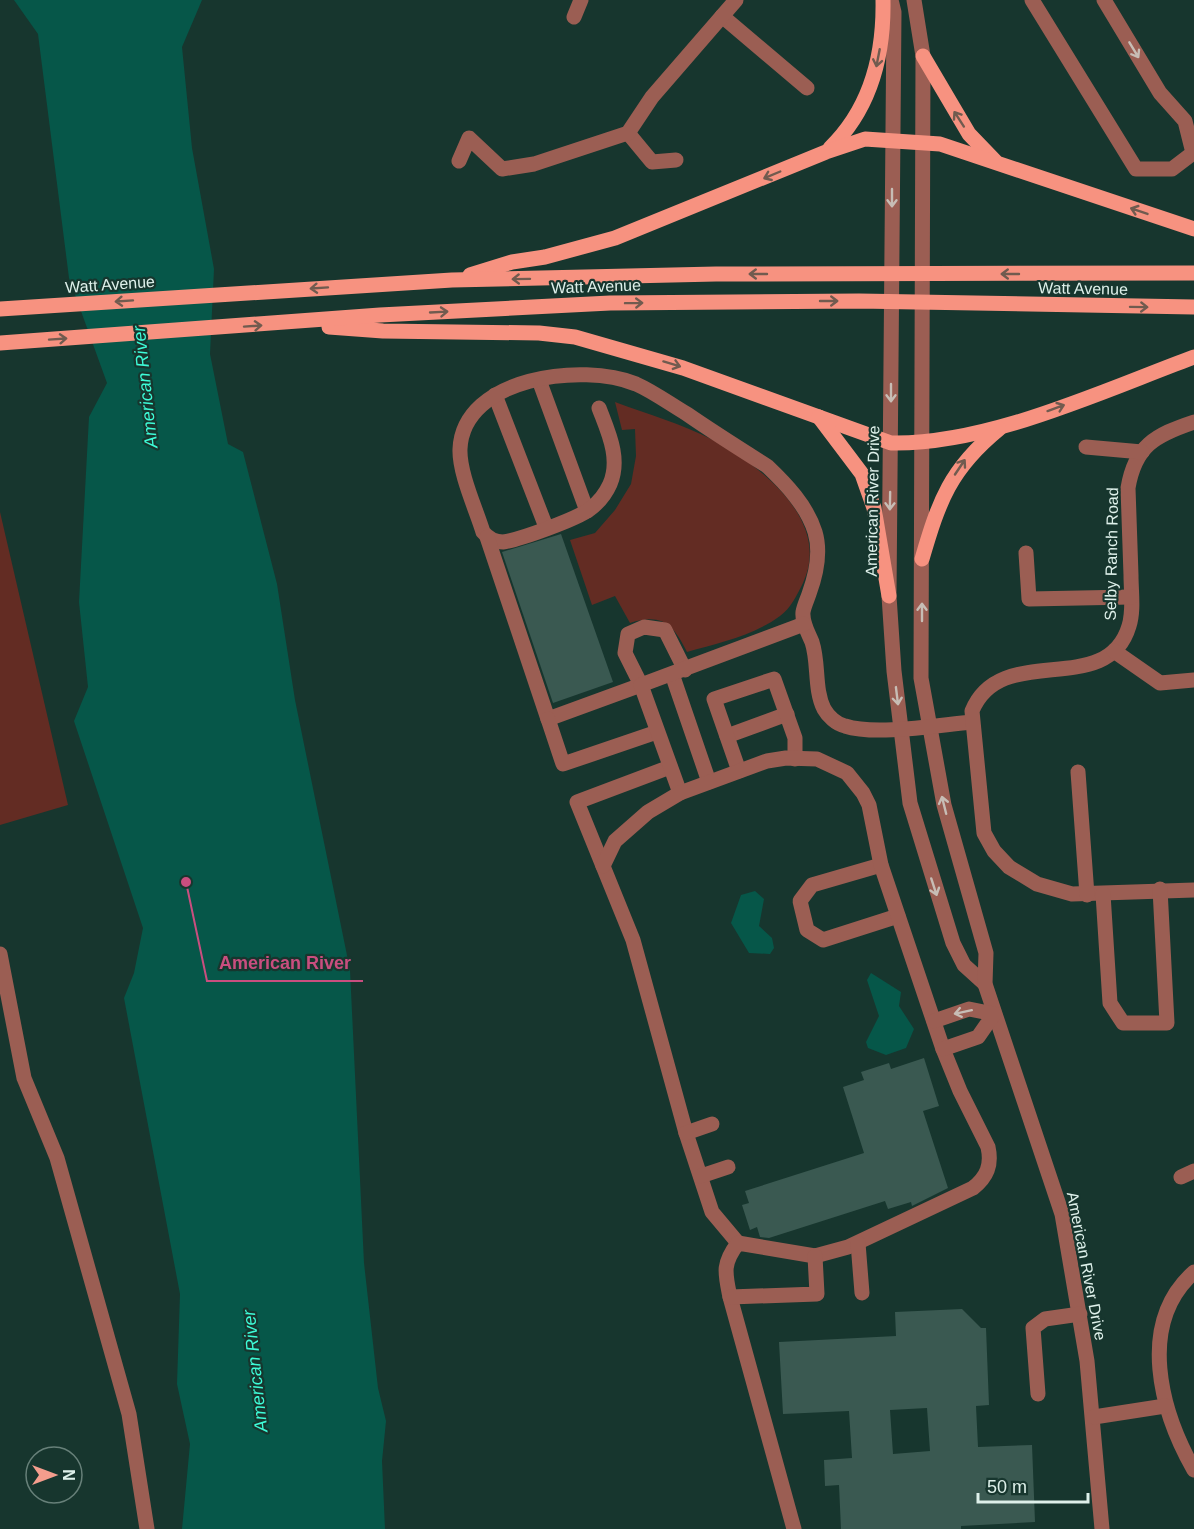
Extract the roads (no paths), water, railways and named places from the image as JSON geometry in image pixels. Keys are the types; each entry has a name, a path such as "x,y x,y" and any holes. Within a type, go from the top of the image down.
{"main road":[{"path":"826,152 843,135 861,109 874,79 884,0"},
{"path":"923,57 969,134 997,163"},
{"path":"452,280 512,262 545,257 615,238 826,152 865,139 940,144 1194,229"},
{"name":"Watt Avenue","path":"0,309 452,280 717,274 1194,273"},
{"name":"Watt Avenue","path":"0,343 283,324 380,315 610,303 859,301 1194,308"},
{"path":"283,324 383,331 539,333 575,337 683,368 891,443 923,444 1001,428 1194,357"},
{"path":"819,417 862,474 874,508 889,596"},
{"path":"922,560 936,512 949,484 964,460 1001,428"}],"street":[{"path":"574,16 581,0"},
{"path":"486,154 502,169 534,164 628,133 652,97 736,0"},
{"name":"American River Drive","path":"891,0 894,12 889,596 901,727 910,803 929,871 953,943 964,965 985,984"},
{"name":"American River Drive","path":"914,0 923,57 921,678 944,805 987,953 985,984 1062,1214 1080,1314 1094,1417 1102,1529"},
{"path":"1032,0 1136,169 1172,169 1193,153 1185,121 1160,93 1104,0"},
{"path":"722,16 807,88"},
{"path":"628,133 652,162 676,160"},
{"path":"599,408 614,451 614,467 610,483 602,497 587,511 504,542 495,542 487,537 483,532 461,461 460,449 467,422 477,408 495,395 540,380 578,373 604,375 637,384 767,466 807,512 816,533 816,574 803,611 804,624 812,643 818,668 820,699 826,712 843,726 876,729 972,722"},
{"path":"540,380 587,511"},
{"path":"495,395 546,527"},
{"name":"Selby Ranch Road","path":"1114,651 1129,626 1131,597 1128,488 1131,472 1142,452 1161,434 1194,422"},
{"path":"1086,447 1142,452"},
{"path":"487,537 563,764 657,732"},
{"path":"1026,553 1029,599 1131,597"},
{"path":"548,719 804,624"},
{"path":"680,793 641,685 625,653 628,634 644,627 665,630 709,782"},
{"path":"1194,680 1160,683 1114,651 1102,660 1081,667 1005,677 976,701 972,722 984,833 988,844 1009,867 1037,884 1053,890 1087,895 1160,889 1194,890"},
{"path":"739,771 714,699 774,680 795,738 795,759"},
{"path":"727,736 787,714"},
{"path":"603,866 615,841 648,812 680,793 767,761 817,759 847,773 868,806 881,865 943,1049 960,1091 988,1146 990,1156 987,1175 973,1188 858,1242 815,1256 738,1243 712,1212 686,1133 633,940 577,802 670,767"},
{"path":"1078,772 1087,895"},
{"path":"881,865 812,885 800,901 807,930 823,940 898,916"},
{"path":"1103,894 1110,1003 1123,1023 1167,1023 1160,889"},
{"path":"0,954 24,1078 57,1158 129,1414 147,1529"},
{"path":"934,1021 969,1009 994,1014 978,1037 943,1049"},
{"path":"686,1133 712,1124"},
{"path":"700,1176 728,1167"},
{"path":"858,1242 862,1293"},
{"path":"738,1243 727,1256 724,1273 794,1529"},
{"path":"730,1297 817,1294 815,1256"},
{"path":"1194,1272 1172,1300 1162,1323 1159,1354 1165,1406 1182,1451 1194,1470"},
{"path":"1038,1394 1034,1328 1045,1319 1080,1314"},
{"path":"1094,1417 1165,1406"}],"water":[{"path":"14,0 202,0 182,47 192,148 214,269 210,354 228,444 243,452 277,584 295,700 350,970 364,1263 378,1388 386,1421 382,1461 385,1529 182,1529 190,1444 177,1384 180,1294 124,998 134,973 143,928 74,721 88,687 79,602 89,417 107,383 69,278 38,34"},
{"path":"755,891 764,899 759,926 772,938 774,948 770,954 749,953 731,923 741,895"},
{"path":"871,973 901,992 899,1006 914,1029 906,1048 886,1055 868,1048 866,1042 879,1016 867,980"}],"place":[{"name":"American River","path":"186,882"}]}
